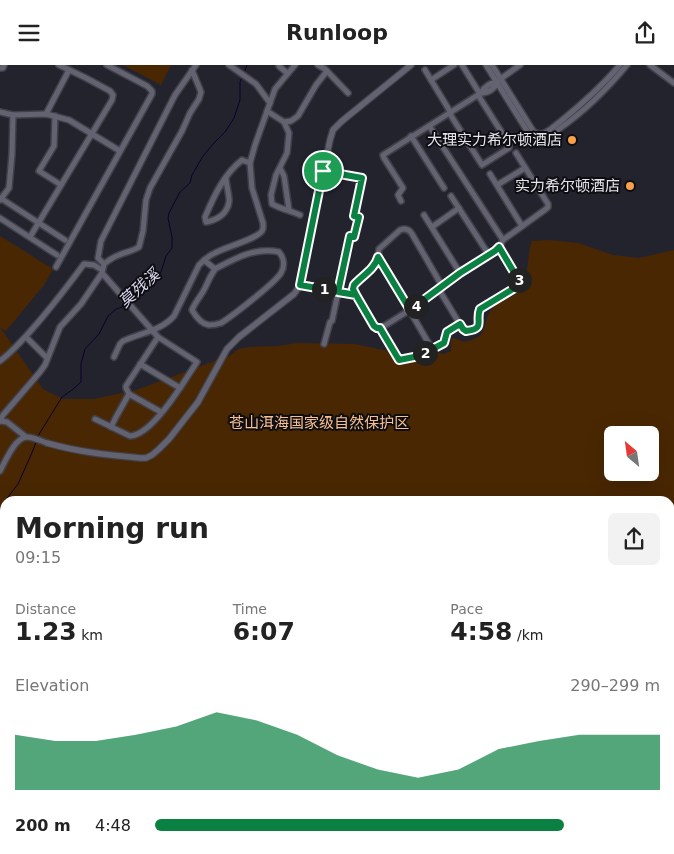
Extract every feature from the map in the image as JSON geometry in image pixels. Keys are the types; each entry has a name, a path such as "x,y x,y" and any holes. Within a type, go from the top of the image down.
{"street":[{"path":"0,68 3,68 4,65"},
{"path":"30,237 112,100 113,95 110,91 59,65"},
{"path":"56,267 152,92 147,86 107,65"},
{"path":"229,65 256,84 270,103"},
{"path":"279,65 288,73"},
{"path":"114,357 123,341 170,321 199,265 204,260 216,252 252,238 262,232 263,223 252,188 250,163 275,89 295,65"},
{"path":"318,65 327,71 348,93"},
{"path":"194,67 201,93 150,188 146,200 143,231 139,247 111,258 104,264 102,271 81,304 60,327 40,372 0,421 7,422 27,437 67,449 102,455 146,458 159,449 198,402 229,346 294,294 300,285 330,140 336,127 411,65"},
{"path":"431,80 454,65"},
{"path":"425,70 482,165 509,148 509,144 462,65"},
{"path":"486,65 499,81"},
{"path":"492,65 529,134 533,138 541,139 549,137 590,105 612,83 623,66"},
{"path":"401,201 398,195 402,188 383,155 411,136 430,127 480,94 488,85 499,81 520,65"},
{"path":"650,65 674,83"},
{"path":"94,265 98,258 101,241 115,212 175,95 194,67"},
{"path":"46,114 69,70"},
{"path":"284,122 291,121 298,116 316,85 327,71"},
{"path":"267,111 284,122 289,133 287,153 276,175 270,195 272,204 300,215"},
{"path":"0,112 13,115 46,114 70,120 120,151"},
{"path":"13,115 9,188 1,199 65,240"},
{"path":"55,116 54,146 39,171 61,185"},
{"path":"430,127 503,240"},
{"path":"411,136 444,188"},
{"path":"380,328 410,310 460,273 489,255 499,247 503,240 546,209 548,205 516,153"},
{"path":"226,178 226,187 230,200 225,212 215,220 206,221 204,217 218,189 235,165 242,159 250,163"},
{"path":"280,168 284,176 289,210"},
{"path":"497,185 525,168"},
{"path":"323,171 362,178 354,216 359,217 354,237 350,236 332,321 330,322 324,344"},
{"path":"490,174 522,226"},
{"path":"452,196 489,255"},
{"path":"432,227 459,208"},
{"path":"424,215 460,273"},
{"path":"0,218 57,255"},
{"path":"460,324 447,332 444,343 415,358 399,360 380,328 374,326 353,289 354,285 377,262 378,249 400,230 407,229 412,234 463,329 470,331 477,327 480,309 518,285 518,279 499,247"},
{"path":"260,250 279,252 283,256 284,265 281,274 228,318 218,324 208,325 197,319 192,310 205,288 208,278 215,269 260,250"},
{"path":"378,257 432,349"},
{"path":"98,258 104,264"},
{"path":"204,260 215,269"},
{"path":"0,361 11,353 26,337 65,291 84,264 94,265 102,271 158,337 197,362 180,388 152,424 135,435 130,436 95,419"},
{"path":"300,285 356,295"},
{"path":"26,337 47,359"},
{"path":"158,337 126,386 126,389 130,394 161,412"},
{"path":"140,364 180,388"},
{"path":"112,427 130,394"},
{"path":"0,471 18,441 27,437"}],"green space":[{"path":"123,65 171,65 161,85"},
{"path":"0,236 53,269 44,285 6,331 0,327"},
{"name":"苍山洱海国家级自然保护区","path":"549,240 578,243 613,255 639,258 674,250 674,496 0,496 0,327 43,389 62,399 94,399 136,390 231,355 238,349 250,347 297,343 355,344 421,358 435,352 444,354 451,351 451,340 453,338 464,342 479,336 483,332 487,318 494,307 513,296 519,290 526,276 532,241"}],"waterway":[{"name":"莫残溪","path":"244,73 247,65"},
{"name":"莫残溪","path":"129,299 161,272 166,256 172,248 169,213 180,192 190,183 192,175 203,156 225,132 234,118 240,100 240,82 242,77"},
{"name":"莫残溪","path":"38,436 62,397 81,382 81,364 85,349 99,334 108,316 125,304"},
{"name":"莫残溪","path":"9,496 18,484 37,440"}],"place":[{"name":"大理实力希尔顿酒店","path":"572,140"},
{"name":"实力希尔顿酒店","path":"630,186"}],"route":[{"path":"323,171 300,285 356,295 374,326 380,328 399,360 415,358 444,343 446,333 460,324 464,331 470,331 477,327 480,309 518,286 518,279 499,247 410,310 378,257 377,262 354,285 353,289 356,295 338,292 350,236 354,237 359,217 354,216 362,178 323,171"}]}
